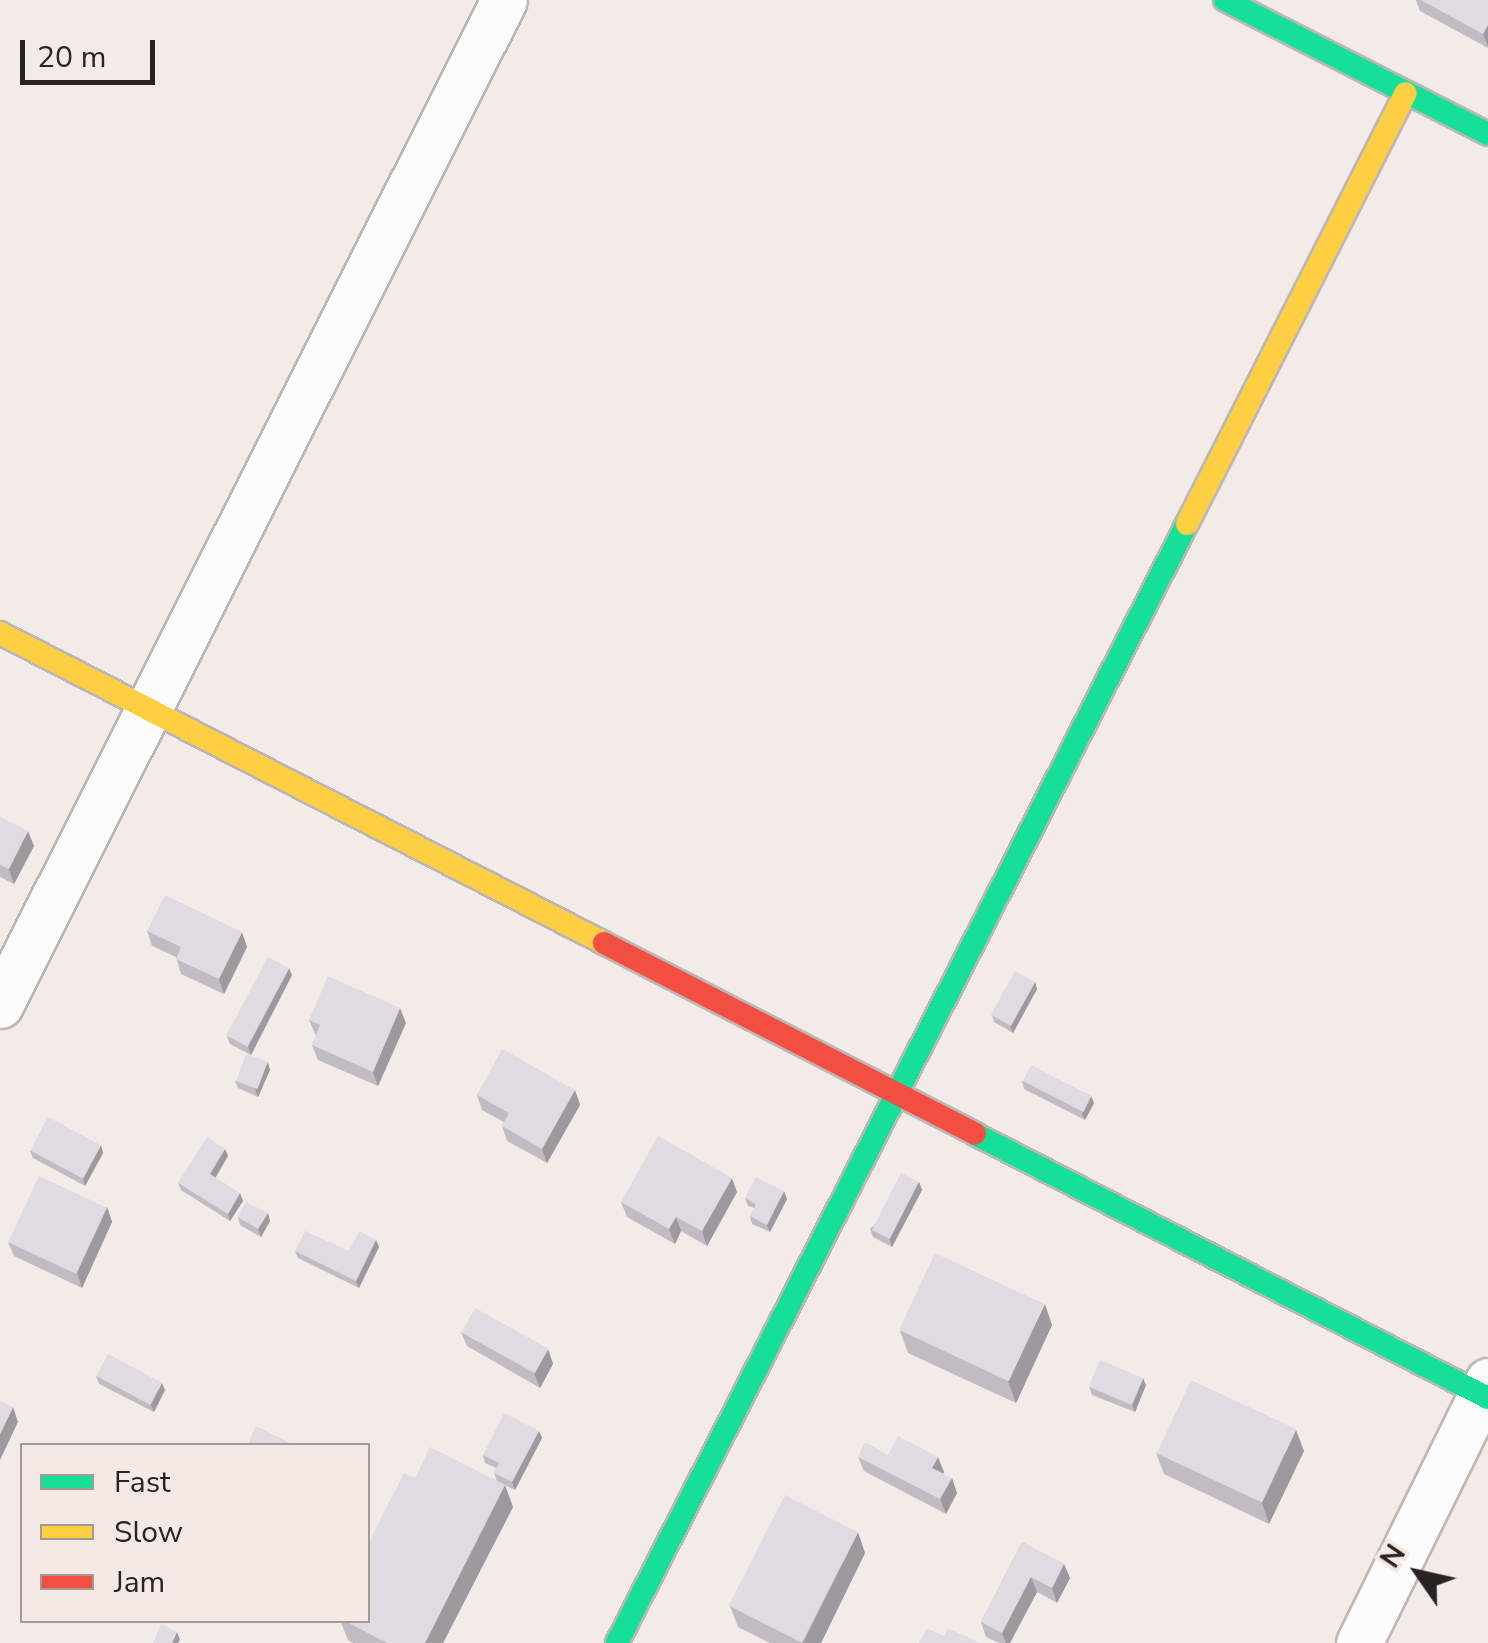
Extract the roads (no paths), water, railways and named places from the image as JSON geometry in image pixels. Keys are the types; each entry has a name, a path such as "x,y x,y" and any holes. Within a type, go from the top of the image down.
{"street":[{"path":"0,1005 504,0"},
{"path":"1226,0 1488,134"},
{"path":"616,1643 1406,93"},
{"path":"0,633 896,1094 1486,1391 1359,1643"}]}
